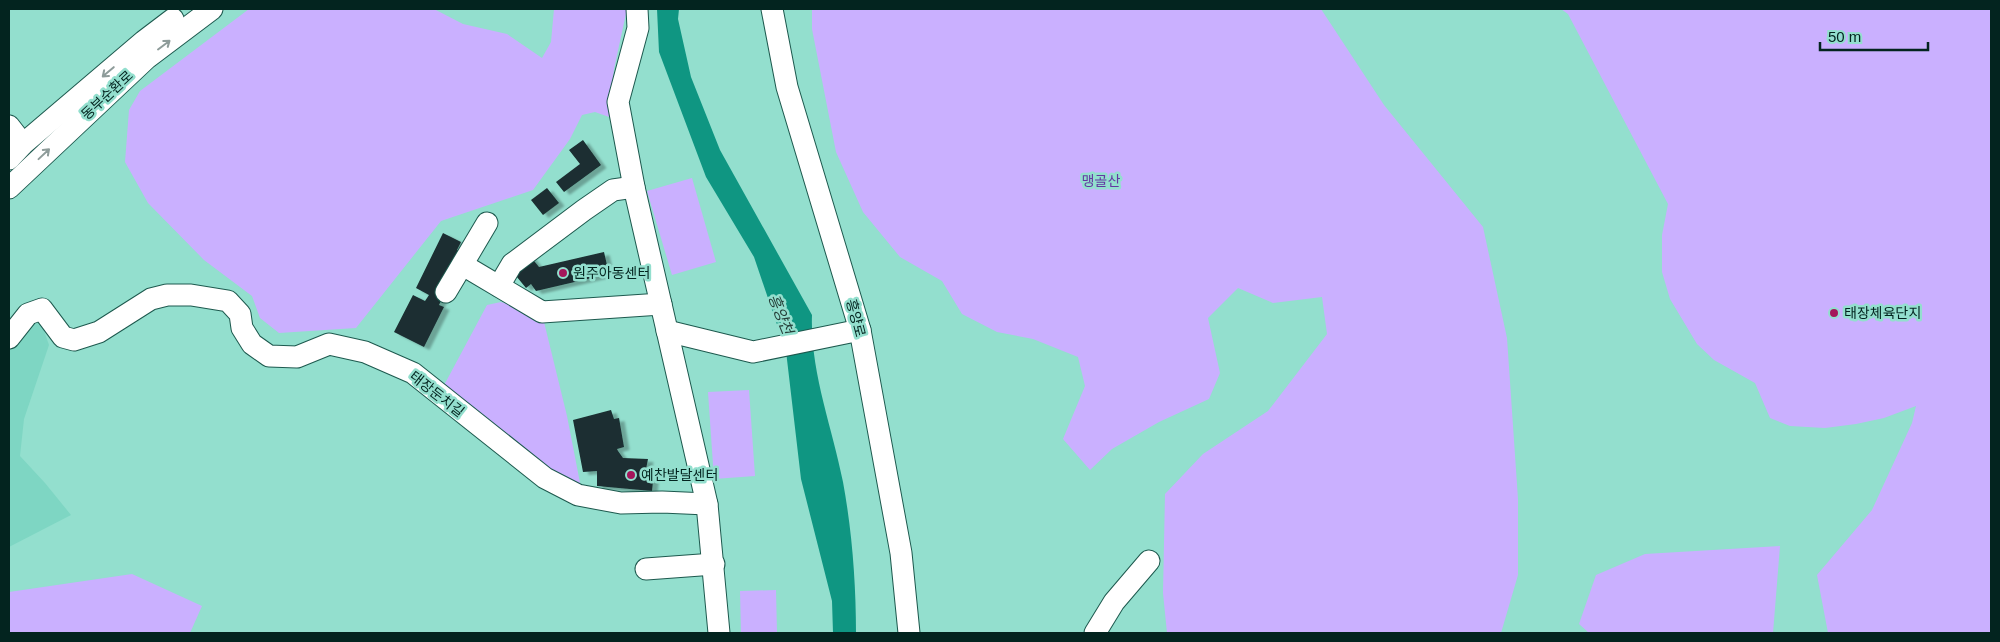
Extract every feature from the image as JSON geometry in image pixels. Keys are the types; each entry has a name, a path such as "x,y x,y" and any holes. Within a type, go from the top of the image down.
{"street":[{"name":"동부순환로","path":"16,152 144,41 187,9"},
{"name":"동부순환로","path":"9,188 146,58 212,9"},
{"path":"637,9 638,28 618,102 634,187 707,504 719,633"},
{"name":"흥양로","path":"772,9 787,87 850,332 901,553 909,633"},
{"path":"9,126 16,152"},
{"path":"499,286 512,264 584,210 612,190 634,187"},
{"path":"446,292 487,223"},
{"path":"463,265 542,312 661,304"},
{"name":"태장둔치길","path":"9,338 28,314 42,309 64,337 74,340 99,332 151,299 166,295 191,295 228,301 240,314 242,328 252,344 269,356 297,357 329,344 364,352 413,373 545,478 578,494 621,502 707,504"},
{"path":"668,331 753,352 850,332"},
{"path":"1095,633 1114,602 1149,561"},
{"path":"646,569 714,564"}],"shaded area":[{"path":"41,322 49,345 24,419 20,456 71,515 9,547 9,343 22,328"}],"green space":[{"path":"249,9 434,9 463,24 507,34 542,58 551,42 554,9 627,9 614,69 609,117 595,112 582,115 570,139 533,190 441,221 356,328 279,333 260,318 252,296 204,260 148,203 125,162 129,110 140,91"},
{"name":"맹골산","path":"812,9 1321,9 1384,105 1483,227 1507,338 1518,499 1518,575 1501,633 1167,633 1163,593 1165,494 1203,454 1268,411 1327,334 1322,297 1273,303 1238,288 1208,318 1220,373 1209,399 1159,422 1112,449 1090,470 1063,439 1085,386 1078,357 1033,339 997,332 962,314 942,281 900,257 863,212 836,152 812,29"},
{"name":"태장체육단지","path":"1561,9 1991,9 1991,633 1828,633 1817,575 1872,510 1912,423 1916,406 1884,418 1856,424 1825,428 1790,426 1770,418 1755,383 1714,360 1697,344 1670,299 1662,272 1662,235 1668,204 1568,14"},
{"path":"692,178 716,262 672,275 647,191"},
{"path":"501,302 507,304 514,302 544,322 567,416 581,488 528,458 442,389 487,305"},
{"path":"749,390 755,476 714,479 708,392"},
{"path":"1780,546 1773,633 1589,633 1579,624 1596,575 1645,554"},
{"path":"132,574 202,606 190,633 9,633 9,592"},
{"path":"776,590 777,633 741,633 740,591"}],"water":[{"name":"흥양천","path":"657,9 679,9 678,19 691,77 720,150 812,315 814,357 843,482 849,519 856,633 833,633 832,601 801,479 786,351 754,257 706,177 659,52"}],"building":[{"path":"583,140 601,165 564,192 556,182 580,164 569,150"},
{"path":"547,188 559,203 543,215 531,200"},
{"path":"443,233 461,242 457,250 463,253 439,305 444,307 424,347 394,332 413,295 425,301 429,295 416,288"},
{"path":"604,252 609,274 536,291 531,284 526,288 512,271 530,256 539,267"},
{"path":"611,410 614,419 619,418 624,447 617,449 618,451 623,458 648,459 646,469 654,471 652,491 597,486 597,471 583,472 573,420"}],"place":[{"name":"원주아동센터","path":"563,273"},
{"name":"태장체육단지","path":"1834,313"},
{"name":"예찬발달센터","path":"631,475"}]}
